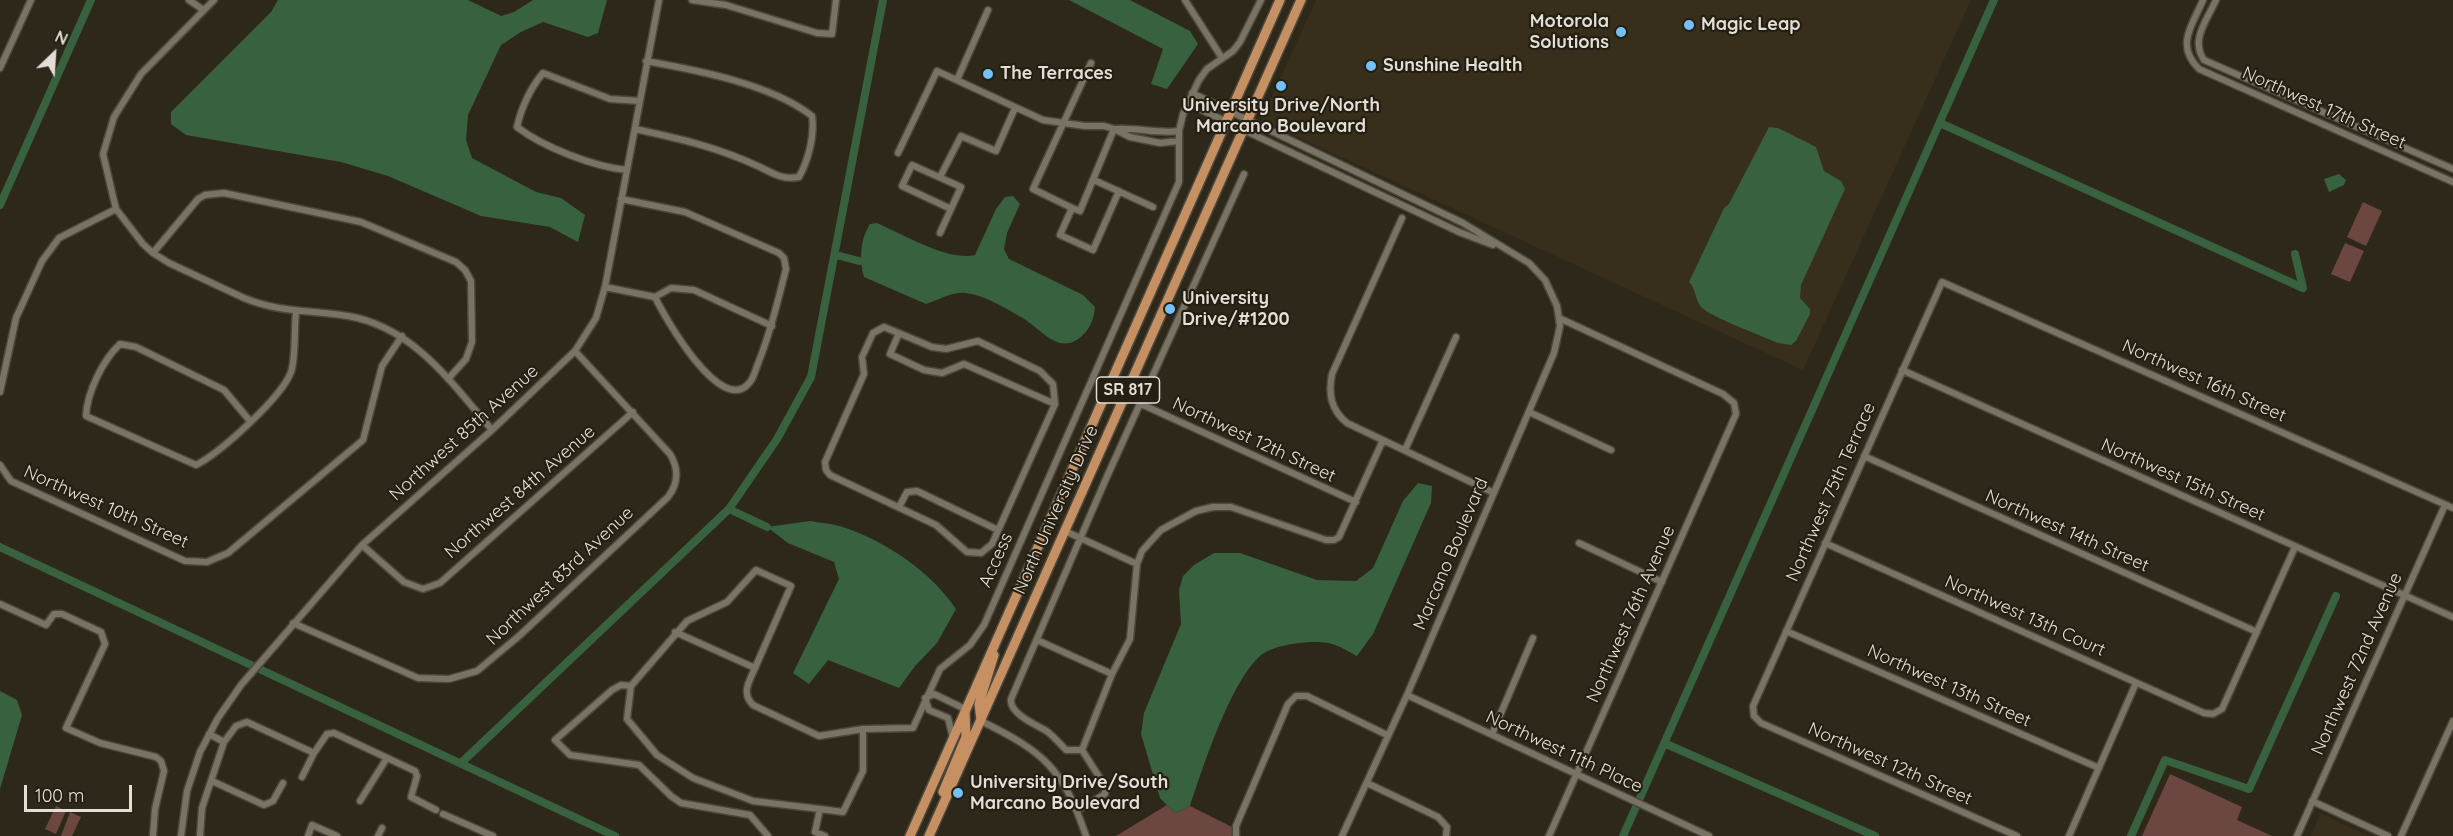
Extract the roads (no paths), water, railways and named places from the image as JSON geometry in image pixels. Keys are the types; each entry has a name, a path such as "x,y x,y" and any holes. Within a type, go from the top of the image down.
{"main road":[{"name":"North University Drive","path":"910,836 1280,0"},
{"name":"North University Drive","path":"931,833 1301,0"},
{"path":"1044,533 1057,549"},
{"path":"981,722 979,704 999,642 1000,629"},
{"path":"931,833 930,822 966,737 965,709"}],"street":[{"path":"0,68 31,0"},
{"path":"189,0 202,9"},
{"path":"214,0 202,9 141,74 114,117 103,154 116,208 133,233 153,253 244,298 258,304 296,312 356,318 380,324 402,336 448,379 492,430"},
{"name":"Northwest 85th Avenue","path":"181,836 187,791 200,752 241,685 362,545 492,430 575,351 596,318 605,287 659,0"},
{"path":"692,0 726,5 817,33 832,34 837,0"},
{"path":"1185,0 1222,58"},
{"name":"Access","path":"863,729 913,728 940,669 970,645 984,625 1179,182 1179,131 1187,103 1206,69 1240,42 1261,0"},
{"name":"Northwest 17th Street","path":"2203,0 2186,38 2188,56 2199,69 2453,182"},
{"name":"Northwest 17th Street","path":"2216,0 2197,42 2198,51 2204,60 2453,169"},
{"path":"957,80 988,10"},
{"path":"635,129 702,143 728,152 786,180 799,177 804,167 813,125 812,116 800,107 745,84 646,61"},
{"path":"1091,63 1033,189 1080,211 1114,129"},
{"path":"898,153 937,71 1043,120 1160,133 1179,131"},
{"path":"627,170 597,165 529,136 517,127 519,117 536,82 543,73 610,99 640,101"},
{"path":"1192,93 1463,223 1507,251"},
{"path":"1187,103 1458,232 1507,251"},
{"path":"940,177 961,136 996,151 1015,108"},
{"path":"1114,129 1142,140 1160,143 1179,141"},
{"path":"940,233 951,209 961,187 912,165 902,186 951,209"},
{"path":"1083,750 1066,750 1046,731 1033,725 1010,703 1244,174"},
{"path":"1094,180 1153,207"},
{"path":"1072,208 1060,235 1093,250 1119,191"},
{"path":"153,253 192,205 205,195 224,193 361,222 441,254 456,262 468,274 473,288 471,347 466,359 448,379"},
{"path":"621,199 685,212 779,253 784,258 786,269 772,326 750,382 739,389 725,388 705,371 680,341 656,297"},
{"path":"0,392 16,318 42,261 59,238 116,208"},
{"path":"1402,218 1332,374 1329,393 1331,401 1339,416 1347,423 1494,493"},
{"name":"Marcano Boulevard","path":"1342,836 1407,695 1529,412 1558,339 1559,318 1554,299 1545,280 1529,263 1507,251"},
{"name":"Northwest 75th Terrace","path":"1754,716 1753,706 1942,282"},
{"name":"Northwest 16th Street","path":"1942,282 2453,508"},
{"path":"605,287 656,297 671,288 694,290 772,326"},
{"path":"250,421 224,390 136,347 120,344 110,353 86,403 86,416 195,465 206,460 250,421 278,395 291,371 296,312"},
{"name":"Northwest 76th Avenue","path":"1549,836 1736,414 1734,403 1723,394 1559,318"},
{"path":"879,328 889,328 900,333 932,347 946,349 978,341 1017,359 1048,377 1053,384 1054,404 998,530 987,550 981,553 967,552 936,525 830,475 826,470 825,462 864,374 862,357 873,333 879,328"},
{"path":"900,333 890,354 916,366 942,373 964,364 1054,404"},
{"name":"Northwest 10th Street","path":"0,465 10,481 185,561 207,562 228,553 363,440 382,366 402,336"},
{"path":"1405,450 1456,338"},
{"path":"575,351 633,412"},
{"name":"Northwest 15th Street","path":"1902,370 2453,617"},
{"name":"Northwest 12th Street","path":"1141,404 1356,502"},
{"name":"Northwest 83rd Avenue","path":"294,623 418,678 449,680 477,671 519,636 668,497 677,476 676,466 670,454 633,412"},
{"name":"Northwest 84th Avenue","path":"362,545 404,582 423,589 440,583 633,412"},
{"path":"1529,412 1611,450"},
{"path":"1083,750 1112,674 1130,639 1137,564 1154,537 1196,511 1222,506 1239,509 1326,540 1334,540 1339,537 1383,440"},
{"name":"Northwest 14th Street","path":"1864,456 2257,632"},
{"path":"899,507 907,492 917,491 998,530"},
{"name":"Northwest 72nd Avenue","path":"2297,836 2445,505"},
{"path":"1065,531 1137,564"},
{"path":"1579,543 1662,582"},
{"name":"Northwest 13th Court","path":"1825,543 2205,714 2213,714 2222,709 2257,632"},
{"path":"2257,632 2295,547"},
{"path":"756,570 791,586 746,690 747,699 753,705 819,736 863,729 863,771 843,812 753,801 693,778 657,755 627,719 631,686 675,632 696,615 727,602 756,570"},
{"path":"0,604 46,625 54,614 62,614 101,632 104,636 105,644 66,728 100,744 156,757 161,761 164,771 155,809 153,836"},
{"name":"Northwest 13th Street","path":"1786,631 2099,768"},
{"path":"675,632 755,668"},
{"path":"1492,734 1533,638"},
{"path":"1037,640 1112,674"},
{"path":"2069,836 2136,683"},
{"path":"631,686 621,685 612,690 555,740 570,755 641,767 670,796 681,803 750,815 768,836"},
{"path":"953,738 948,718 929,710 925,698 934,694 965,709"},
{"name":"Northwest 11th Place","path":"1407,695 1655,811 1699,834 1709,836"},
{"path":"1236,836 1236,826 1288,704 1296,696 1307,696 1387,735"},
{"name":"Northwest 12th Street","path":"1754,716 1761,723 2017,836"},
{"path":"2402,836 2453,721"},
{"path":"200,836 202,808 224,742 236,726 247,722 314,753"},
{"path":"981,722 1022,742 1044,758 1058,776 1078,810 1086,836"},
{"path":"302,777 327,734 334,733 415,771 417,777 411,797 436,810"},
{"path":"209,734 224,742"},
{"path":"1078,810 1106,794 1105,786 1083,750"},
{"path":"360,801 387,758"},
{"path":"212,781 264,805 273,801 283,783"},
{"path":"1367,783 1438,817 1447,827 1446,836"},
{"path":"2313,801 2388,836"},
{"path":"820,809 815,832 825,836"},
{"path":"444,814 492,836"},
{"path":"308,836 312,825 337,836"},
{"path":"378,836 382,828"}],"waterway":[{"path":"0,205 91,0"},
{"path":"461,763 729,509 777,439 811,377 883,0"},
{"path":"1623,836 1994,0"},
{"path":"1940,123 2303,288 2295,254"},
{"path":"836,255 859,261"},
{"path":"729,509 767,527"},
{"path":"0,547 615,836"},
{"path":"2131,836 2165,760 2249,789 2336,596"},
{"path":"1664,743 1875,836"}],"place":[{"name":"Magic Leap","path":"1689,25"},
{"name":"Motorola Solutions","path":"1621,32"},
{"name":"Sunshine Health","path":"1371,66"},
{"name":"The Terraces","path":"988,74"},
{"name":"University Drive/North Marcano Boulevard","path":"1281,86"},
{"name":"University Drive/#1200","path":"1170,309"},
{"name":"University Drive/South Marcano Boulevard","path":"958,793"}]}
